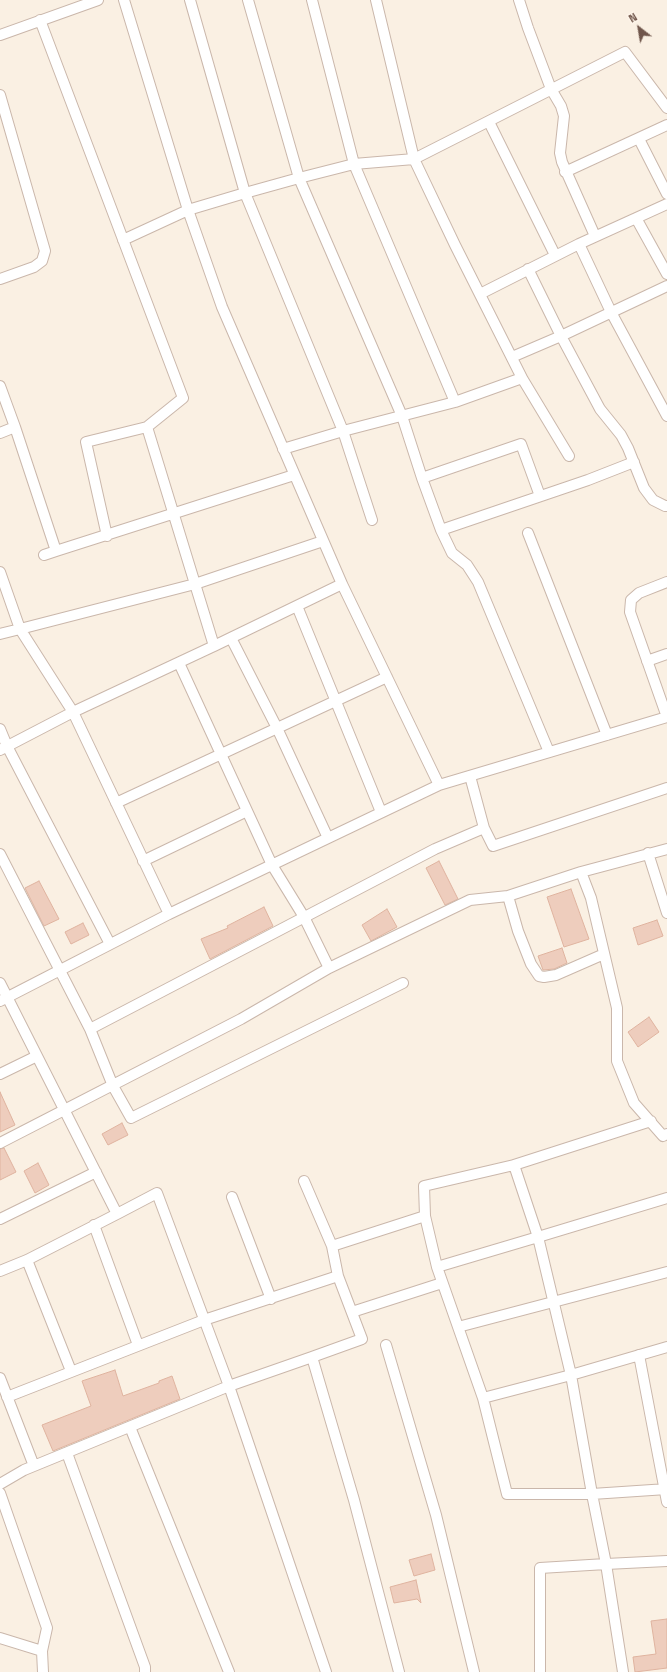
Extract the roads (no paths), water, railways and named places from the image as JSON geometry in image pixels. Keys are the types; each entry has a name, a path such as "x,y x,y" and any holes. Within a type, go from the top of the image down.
{"street":[{"path":"0,35 98,0"},
{"path":"124,0 188,210 222,307 342,584 439,785"},
{"path":"190,0 244,194 343,431 372,520"},
{"path":"248,0 299,178 402,416 441,530 452,553 467,565 478,582 549,752"},
{"path":"312,0 354,164 455,402"},
{"path":"376,0 414,159 522,378 569,456"},
{"path":"519,0 551,89 561,106 564,116 560,153 565,172 595,236"},
{"path":"40,20 183,398 147,427 86,442 107,536"},
{"path":"123,240 188,210 299,178 354,164 414,159 625,52 667,108"},
{"path":"0,95 45,251 42,261 34,267 0,279"},
{"path":"489,122 555,255"},
{"path":"565,172 667,125"},
{"path":"639,139 667,194"},
{"path":"480,294 555,255 667,204"},
{"path":"636,218 667,274"},
{"path":"578,244 611,312 667,416"},
{"path":"528,269 561,336 600,409 621,435 644,488 653,500 667,506"},
{"path":"512,357 561,336 667,286"},
{"path":"284,449 343,431 455,402 522,378"},
{"path":"0,386 56,550"},
{"path":"0,433 15,427"},
{"path":"147,427 214,646"},
{"path":"422,478 520,444 540,496"},
{"path":"441,530 634,462"},
{"path":"44,555 294,475"},
{"path":"528,533 607,735"},
{"path":"0,634 195,584 323,541"},
{"path":"0,572 20,629 73,712 169,914"},
{"path":"4,999 169,914 439,785 667,717 630,612 631,600 639,593 667,582"},
{"path":"4,748 73,712 179,663 342,584"},
{"path":"297,606 381,812"},
{"path":"231,638 277,728 328,838"},
{"path":"647,661 667,654"},
{"path":"179,663 272,865 304,917 329,968"},
{"path":"116,803 387,677"},
{"path":"0,729 4,748 110,944"},
{"path":"470,776 484,828 493,846 667,788"},
{"path":"143,861 247,811"},
{"path":"90,1029 435,849 484,828"},
{"path":"0,1143 241,1019 329,968 470,900 508,896 581,872 667,849"},
{"path":"648,853 667,913"},
{"path":"0,854 90,1029 113,1086 131,1118 403,983"},
{"path":"581,872 591,898 617,1008 617,1061 634,1103 666,1137"},
{"path":"508,896 518,931 531,964 539,976 544,977 556,975 604,954"},
{"path":"0,983 4,999 37,1056 117,1214"},
{"path":"0,1074 37,1056"},
{"path":"650,1121 514,1165 424,1186 425,1216 442,1283 483,1398 507,1494 592,1494 666,1490"},
{"path":"514,1165 538,1237 570,1375 606,1564 623,1672"},
{"path":"0,1220 96,1172"},
{"path":"0,1484 34,1466 229,1386 362,1339 338,1276 332,1246 304,1181"},
{"path":"0,1271 27,1260 157,1193 229,1386 326,1672"},
{"path":"232,1197 271,1299"},
{"path":"437,1267 667,1198"},
{"path":"332,1246 425,1216"},
{"path":"94,1225 138,1345"},
{"path":"27,1260 71,1371"},
{"path":"458,1327 667,1272"},
{"path":"7,1397 204,1320 338,1276"},
{"path":"352,1312 442,1283"},
{"path":"386,1344 436,1515 474,1672"},
{"path":"483,1398 667,1347"},
{"path":"639,1355 666,1490 667,1502"},
{"path":"312,1357 354,1500 399,1672"},
{"path":"0,1378 34,1466"},
{"path":"130,1427 229,1672"},
{"path":"66,1453 145,1667 145,1672"},
{"path":"0,1494 47,1628 42,1651 43,1672"},
{"path":"540,1672 540,1568 667,1561"},
{"path":"0,1638 42,1651"}]}
